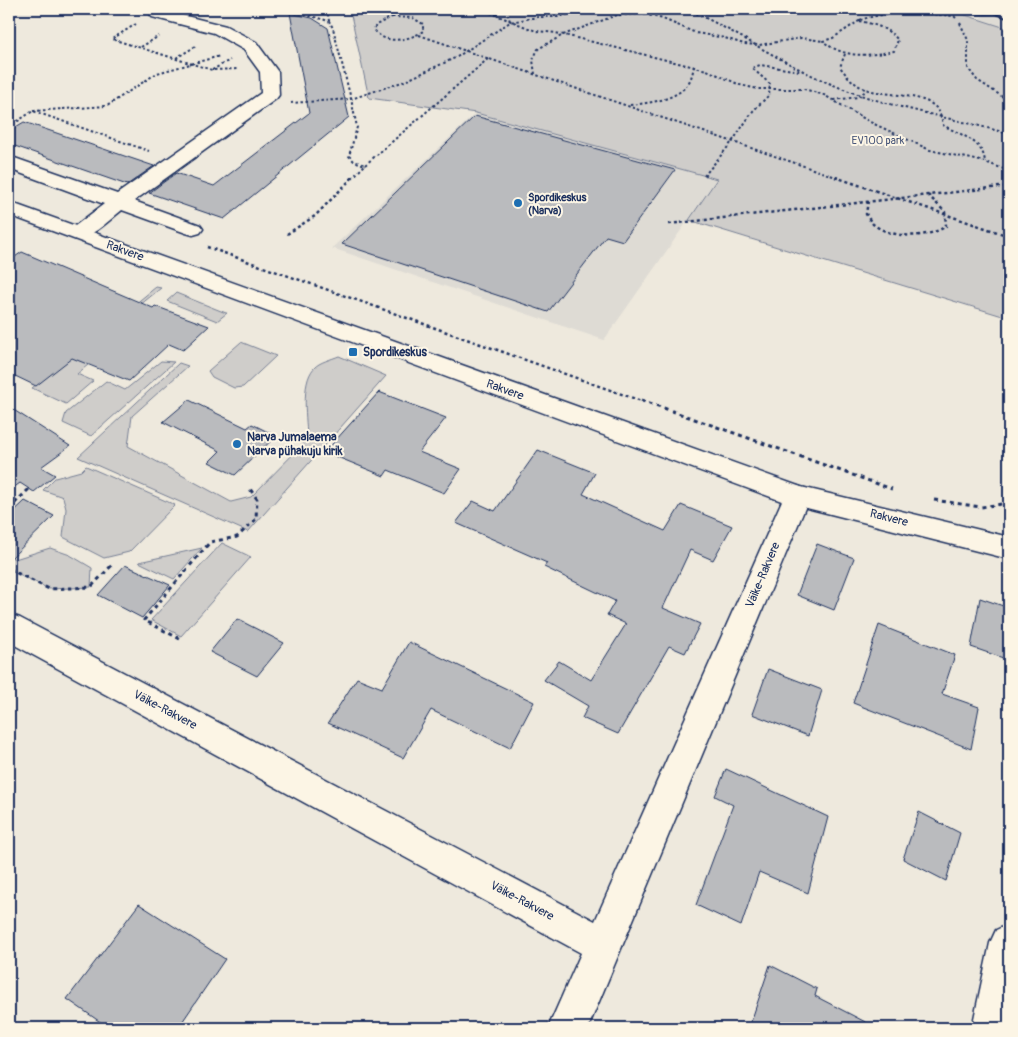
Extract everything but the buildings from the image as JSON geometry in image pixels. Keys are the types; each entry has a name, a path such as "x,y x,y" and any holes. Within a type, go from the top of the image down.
{"street":[{"path":"979,9 991,9"},
{"path":"78,234 175,161 270,95 269,72 266,67 220,29 158,14"},
{"path":"9,162 193,229"},
{"name":"Rakvere","path":"9,208 797,496 1009,548"},
{"name":"Väike-Rakvere","path":"9,627 603,945 797,496"},
{"path":"991,1028 1009,943"},
{"path":"568,1028 603,945"}],"lane":[{"path":"991,9 1009,15"}],"path":[{"path":"285,9 329,21"},
{"path":"327,9 358,123 356,137 349,148 350,156 354,161 365,165"},
{"path":"481,9 536,31 563,35 694,66 724,76 740,85 758,89 804,89 834,100 870,122 930,150 985,162 1009,171"},
{"path":"506,9 510,22"},
{"path":"270,95 294,104 351,99 405,81 457,57 510,22 538,17 558,17 590,9"},
{"path":"686,9 713,20 803,71 860,95 897,107 940,118 972,123 1009,134"},
{"path":"951,9 968,40 968,68 977,80 1009,101"},
{"path":"536,74 533,60 538,49 563,35 617,15 644,14 663,19 696,33 725,38 744,44 759,45 801,38 823,41 831,40 849,25 872,16 891,12 954,16"},
{"path":"419,35 423,31 423,24 408,17 385,19 376,25 374,30 380,36 396,40 419,35 1009,236"},
{"path":"823,41 831,48 863,56 894,51 898,45 898,40 894,34 883,27 859,21"},
{"path":"139,22 112,39 212,70 266,67"},
{"path":"9,127 33,111 107,106 158,73 244,49"},
{"path":"212,70 242,53 244,49"},
{"path":"846,53 840,67 851,82 867,90 925,102 933,106 938,111 944,125 981,146 986,155 985,162"},
{"path":"287,234 315,216 365,165 489,58"},
{"path":"627,106 665,99 679,92 688,85 694,66"},
{"path":"704,176 754,111 769,95 770,84 752,68 760,66 803,71"},
{"path":"834,100 852,99 867,90"},
{"path":"33,111 175,161"},
{"path":"669,224 895,197 1009,186"},
{"path":"869,200 865,208 868,216 879,226 897,234 910,236 935,233 943,228 947,221 946,214 928,195"},
{"path":"204,246 899,492"},
{"path":"9,509 29,489"},
{"path":"180,639 144,620 210,542 237,537 256,519 257,499 250,489"},
{"path":"930,499 977,507 1002,505 1009,502"},
{"path":"9,569 49,589 91,587 114,562"}],"shaded area":[{"path":"992,9 1009,9 1009,29 979,19"},
{"name":"Spordikeskus (Narva)","path":"476,113 717,179 604,340 332,248"}],"green space":[{"name":"EV100 park","path":"374,9 961,9 959,13 1009,29 1009,318 689,220 717,179 476,113 369,98 351,15"},
{"path":"156,287 161,288 119,322 123,336 77,374 93,381 66,404 32,388"},
{"path":"176,293 227,313 217,321 167,301"},
{"path":"241,342 276,356 243,387 234,388 212,377 208,371"},
{"path":"339,356 386,376 248,532 78,457 179,363 188,366 132,416 128,446 231,502 251,497 307,440 306,393 310,375 319,364"},
{"path":"161,361 174,362 91,436 63,423 66,413 106,381 125,390"},
{"path":"86,466 175,505 129,552 104,558 63,537 66,509 63,497 43,490 55,478 81,471"},
{"path":"222,543 251,557 181,636 151,620"},
{"path":"50,548 70,555 92,568 91,587 49,589 9,569 9,556 15,559"},
{"path":"202,548 174,579 139,562"}],"place":[{"name":"Spordikeskus (Narva)","path":"518,203"},
{"name":"Spordikeskus","path":"353,352"},
{"name":"Narva Jumalaema Narva pühakuju kirik","path":"237,444"}]}
